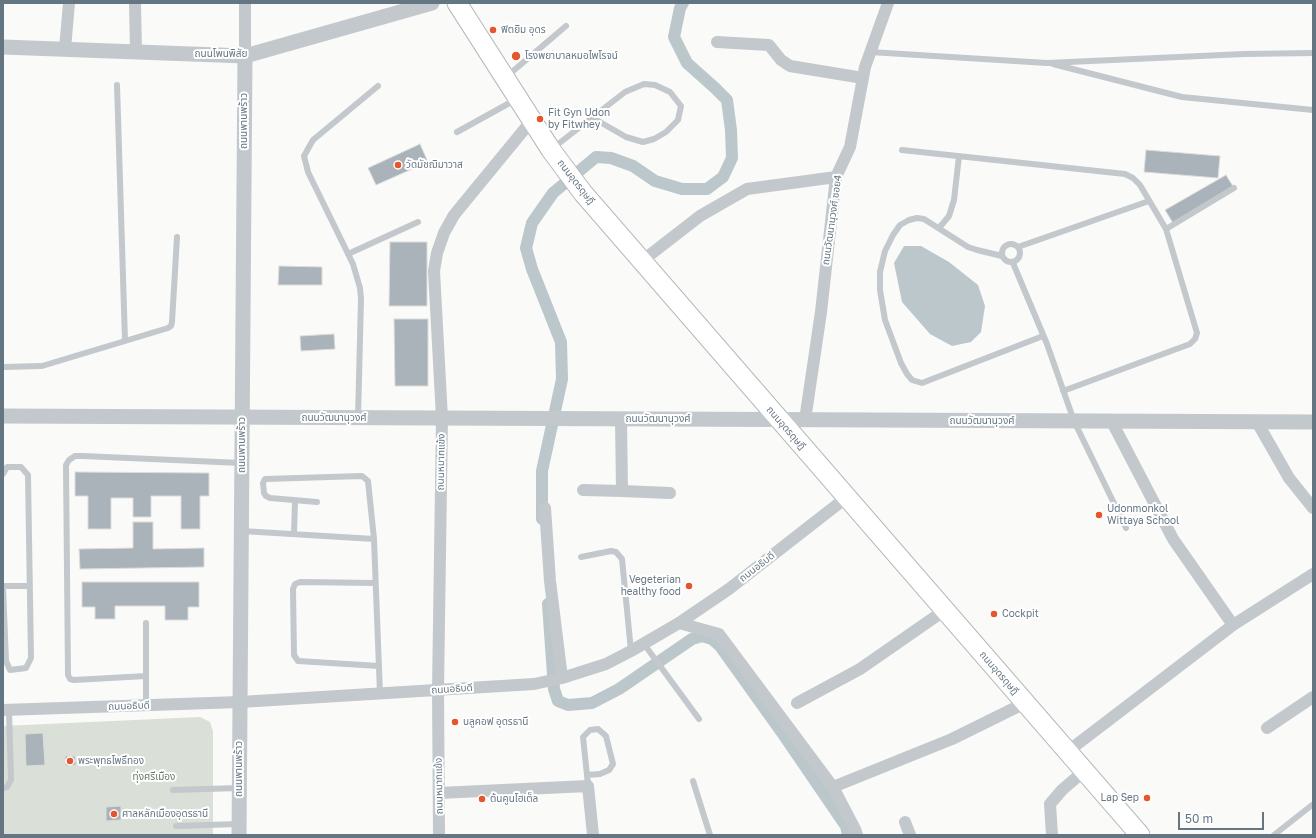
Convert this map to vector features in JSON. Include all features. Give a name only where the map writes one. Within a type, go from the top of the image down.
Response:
[{"type":"main road","name":"ถนนอุดรดุษฎี","points":[[456,3],[551,150],[582,193],[1140,835]]},
{"type":"street","points":[[65,49],[69,3]]},
{"type":"street","points":[[135,3],[136,52]]},
{"type":"street","points":[[245,3],[245,56]]},
{"type":"street","name":"ถนนโพนพิสัย","points":[[3,47],[245,56],[432,3]]},
{"type":"street","name":"ถนนวัฒนานุวงศ์ ซอย4","points":[[805,420],[821,312],[836,177],[850,147],[863,78],[870,52],[888,3]]},
{"type":"street","points":[[717,42],[769,45],[781,60],[790,66],[863,78]]},
{"type":"street","name":"ถนนพานพร้าว","points":[[239,830],[245,56]]},
{"type":"street","name":"ถนนหมากแข้ง","points":[[439,835],[438,690],[442,418],[434,271],[444,233],[454,215],[532,120]]},
{"type":"street","points":[[642,261],[700,216],[747,189],[836,177]]},
{"type":"street","name":"ถนนวัฒนานุวงศ์","points":[[3,416],[1313,422]]},
{"type":"street","points":[[621,419],[622,491]]},
{"type":"street","points":[[1112,422],[1173,539],[1233,625]]},
{"type":"street","points":[[1256,422],[1289,478],[1313,508]]},
{"type":"street","points":[[583,490],[670,493]]},
{"type":"street","name":"ถนนอธิบดี","points":[[6,710],[240,702],[380,694],[534,684],[562,678],[606,664],[630,652],[679,623],[729,589],[847,497]]},
{"type":"street","points":[[545,508],[550,581],[562,678]]},
{"type":"street","points":[[1067,752],[1233,625],[1313,574]]},
{"type":"street","points":[[797,703],[860,669],[945,610]]},
{"type":"street","points":[[679,623],[719,634],[833,787],[857,835]]},
{"type":"street","points":[[1266,728],[1313,697]]},
{"type":"street","points":[[833,787],[952,739],[1025,703]]},
{"type":"street","points":[[1052,835],[1050,804],[1062,790],[1084,771]]},
{"type":"street","points":[[439,793],[587,781],[593,835]]},
{"type":"street","points":[[905,822],[910,835]]},
{"type":"lane","points":[[505,78],[566,26]]},
{"type":"lane","points":[[870,52],[1047,63],[1244,54],[1313,53]]},
{"type":"lane","points":[[1047,63],[1182,97],[1313,110]]},
{"type":"lane","points":[[117,84],[125,341]]},
{"type":"lane","points":[[551,150],[625,92],[644,84],[655,85],[670,92],[681,106],[678,120],[666,132],[654,139],[643,142],[626,137],[593,118]]},
{"type":"lane","points":[[358,418],[361,299],[358,278],[308,172],[304,156],[313,140],[378,86]]},
{"type":"lane","points":[[457,132],[518,98]]},
{"type":"lane","points":[[902,150],[1124,174],[1133,178],[1140,185],[1166,229],[1196,333],[1195,339],[1190,344],[1064,391]]},
{"type":"lane","points":[[940,228],[949,216],[954,200],[959,156]]},
{"type":"lane","points":[[1166,229],[1234,188]]},
{"type":"lane","points":[[1018,247],[1149,200]]},
{"type":"lane","points":[[1002,256],[1002,252],[1006,245],[1014,244],[1020,250],[1020,256],[1016,261],[1013,263],[1006,262],[1002,256],[968,247],[924,219],[917,218],[900,225],[893,235],[885,252],[880,272],[880,290],[885,320],[900,363],[912,380],[922,383],[1043,336]]},
{"type":"lane","points":[[348,254],[418,222]]},
{"type":"lane","points":[[3,367],[42,366],[171,326],[177,237]]},
{"type":"lane","points":[[1013,263],[1043,336],[1074,421],[1126,528]]},
{"type":"lane","points":[[146,676],[74,680],[70,679],[68,675],[66,465],[75,456],[242,463]]},
{"type":"lane","points":[[3,474],[7,467],[21,467],[28,476],[30,586],[31,658],[26,668],[10,670],[6,661],[3,587],[30,586]]},
{"type":"lane","points":[[317,502],[270,498],[264,493],[263,483],[265,479],[362,476],[368,481],[374,539],[380,694]]},
{"type":"lane","points":[[294,534],[295,501]]},
{"type":"lane","points":[[241,531],[374,539]]},
{"type":"lane","points":[[581,557],[611,551],[616,552],[622,559],[630,652]]},
{"type":"lane","points":[[375,583],[300,582],[295,584],[293,589],[294,656],[298,661],[379,666]]},
{"type":"lane","points":[[146,623],[146,705]]},
{"type":"lane","points":[[644,644],[699,719]]},
{"type":"lane","points":[[3,788],[7,787],[11,780],[6,710]]},
{"type":"lane","points":[[598,729],[606,736],[613,764],[609,770],[587,781],[583,737],[590,730],[598,729]]},
{"type":"lane","points":[[693,781],[710,835]]},
{"type":"lane","points":[[173,790],[239,788]]},
{"type":"lane","points":[[1274,835],[1312,806]]},
{"type":"lane","points":[[176,826],[239,830]]},
{"type":"green space","name":"ทุ่งศรีเมือง","points":[[200,717],[210,722],[213,731],[213,835],[3,835],[3,726]]},
{"type":"shaded area","points":[[904,246],[921,246],[949,262],[978,285],[985,306],[981,332],[971,342],[952,346],[930,334],[902,302],[894,263]]},
{"type":"building","name":"วัดมัชฌิมาวาส","points":[[420,144],[428,162],[376,185],[368,168]]},
{"type":"building","points":[[1146,150],[1220,156],[1218,178],[1144,172]]},
{"type":"building","points":[[1226,175],[1234,188],[1173,223],[1165,210]]},
{"type":"building","points":[[390,242],[427,242],[427,306],[389,306]]},
{"type":"building","points":[[279,266],[322,267],[322,285],[278,285]]},
{"type":"building","points":[[394,319],[428,319],[428,386],[395,386]]},
{"type":"building","points":[[334,334],[335,349],[301,351],[300,336]]},
{"type":"building","points":[[75,472],[209,473],[209,496],[200,496],[200,529],[181,529],[181,496],[151,496],[151,517],[133,517],[133,498],[111,498],[111,529],[88,529],[88,496],[75,496]]},
{"type":"building","points":[[133,522],[153,522],[153,549],[204,548],[204,567],[80,569],[79,549],[133,548]]},
{"type":"building","points":[[82,582],[199,582],[199,607],[188,607],[188,620],[165,620],[165,606],[115,606],[115,619],[95,619],[95,607],[82,607]]},
{"type":"building","points":[[43,733],[45,765],[26,766],[25,734]]},
{"type":"building","name":"พระพุทธโพธิ์ทอง","points":[[65,756],[75,756],[76,765],[66,766]]},
{"type":"building","name":"ศาลหลักเมืองอุดรธานี","points":[[121,806],[121,820],[106,821],[106,807]]},
{"type":"waterway","points":[[542,519],[542,471],[562,379],[561,342],[532,269],[526,248],[532,223],[553,193],[596,157],[611,158],[633,166],[655,181],[682,189],[707,189],[723,177],[732,158],[731,130],[727,100],[687,63],[674,37],[680,8],[683,3]]},
{"type":"waterway","points":[[548,604],[554,689],[558,701],[568,705],[592,703],[619,689],[692,639],[702,636],[712,639],[720,646],[783,734],[846,826],[848,835]]},
{"type":"place","name":"ฟิตยิม อุดร","points":[[493,30]]},
{"type":"place","name":"โรงพยาบาลหมอไพโรจน์","points":[[516,56]]},
{"type":"place","name":"Fit Gyn Udon by Fitwhey","points":[[540,119]]},
{"type":"place","name":"วัดมัชฌิมาวาส","points":[[398,165]]},
{"type":"place","name":"Udonmonkol Wittaya School","points":[[1099,515]]},
{"type":"place","name":"Vegeterian healthy food","points":[[689,586]]},
{"type":"place","name":"Cockpit","points":[[994,614]]},
{"type":"place","name":"บลูคอฟ อุดรธานี","points":[[455,722]]},
{"type":"place","name":"พระพุทธโพธิ์ทอง","points":[[70,761]]},
{"type":"place","name":"Lap Sep","points":[[1147,798]]},
{"type":"place","name":"ต้นคูนโฮเต็ล","points":[[482,799]]},
{"type":"place","name":"ศาลหลักเมืองอุดรธานี","points":[[114,814]]}]
